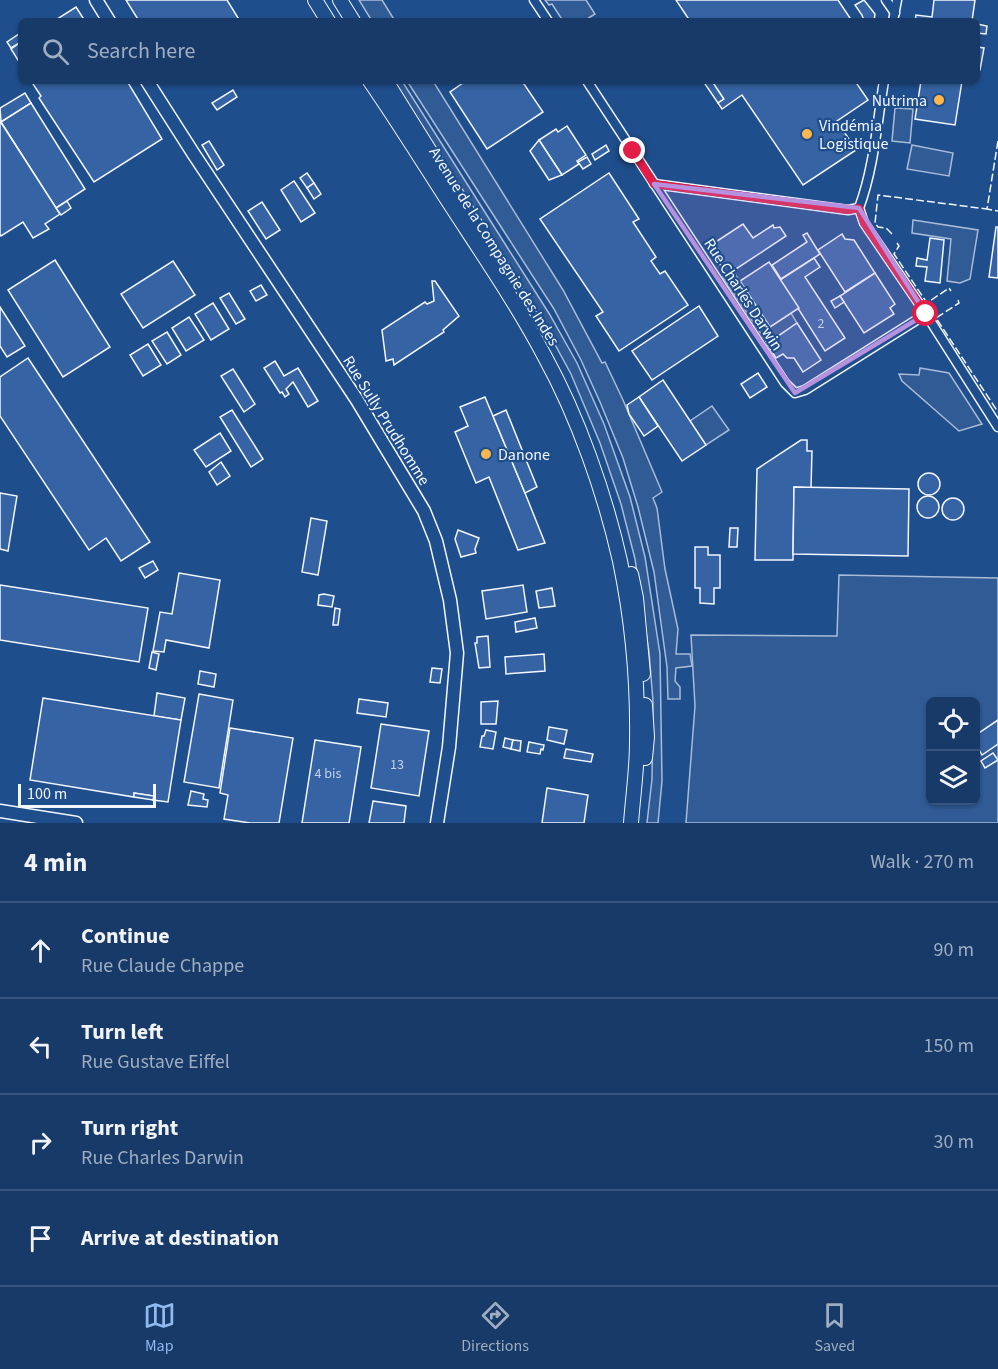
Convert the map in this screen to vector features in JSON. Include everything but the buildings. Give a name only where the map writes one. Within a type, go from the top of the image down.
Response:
[{"type":"main road","points":[[315,0],[326,18]]},
{"type":"main road","points":[[340,0],[351,18]]},
{"type":"main road","name":"Avenue de la Compagnie des Indes","points":[[372,84],[519,310],[568,403],[584,444],[617,551],[629,618],[636,693],[637,743],[632,823]]},
{"type":"main road","name":"Avenue de la Compagnie des Indes","points":[[388,84],[540,330],[564,374],[598,459],[627,559],[636,598],[642,646],[647,737],[640,823]]},
{"type":"street","points":[[96,0],[108,18]]},
{"type":"street","points":[[534,0],[546,18]]},
{"type":"street","points":[[886,0],[894,17]]},
{"type":"street","points":[[894,17],[897,0]]},
{"type":"street","name":"Rue Sully Prudhomme","points":[[149,84],[357,400],[424,512],[436,541],[450,600],[457,653],[448,747],[436,823]]},
{"type":"street","name":"Rue Charles Darwin","points":[[589,84],[785,383],[795,393],[805,390],[926,314]]},
{"type":"street","points":[[884,84],[873,151],[859,208],[864,223],[926,314],[998,427]]},
{"type":"street","points":[[654,184],[848,210],[859,208]]},
{"type":"street","points":[[0,811],[76,823]]},
{"type":"highlighted area","points":[[654,184],[859,208],[926,314],[795,393]]},
{"type":"shaded area","points":[[359,0],[382,0],[393,18],[370,18]]},
{"type":"shaded area","points":[[545,0],[586,0],[595,14],[589,18],[561,18],[552,4],[549,5]]},
{"type":"shaded area","points":[[393,84],[404,84],[550,315],[577,363],[604,424],[630,497],[645,557],[660,654],[662,781],[658,823],[647,823],[652,779],[653,701],[649,652],[635,559],[621,504],[600,443],[571,374],[541,319]]},
{"type":"shaded area","points":[[409,84],[435,84],[563,290],[602,363],[605,362],[623,400],[662,492],[653,498],[657,508],[665,569],[678,629],[676,654],[690,654],[692,666],[676,668],[675,681],[680,687],[680,699],[668,699],[667,667],[654,572],[623,458],[581,360],[554,309]]},
{"type":"shaded area","points":[[895,108],[913,109],[910,143],[892,141]]},
{"type":"shaded area","points":[[912,145],[953,153],[949,176],[907,169]]},
{"type":"shaded area","points":[[913,220],[978,230],[970,279],[960,283],[947,281],[951,239],[912,233]]},
{"type":"shaded area","points":[[733,271],[770,327],[791,313],[797,323],[767,343],[723,277]]},
{"type":"shaded area","points":[[920,368],[949,373],[982,424],[959,431],[902,381],[899,374],[919,375]]},
{"type":"shaded area","points":[[712,406],[729,430],[706,445],[690,421]]},
{"type":"shaded area","points":[[839,575],[998,578],[998,823],[686,823],[695,706],[691,635],[837,636]]},
{"type":"fence","points":[[998,141],[987,209],[998,211]]},
{"type":"fence","points":[[892,234],[875,223],[878,195],[987,209]]},
{"type":"fence","points":[[897,243],[899,246],[894,254],[927,303],[949,288],[951,291]]},
{"type":"fence","points":[[958,300],[959,303],[936,318],[998,412]]},
{"type":"place","name":"Nutrima","points":[[939,100]]},
{"type":"place","name":"Vindémia Logistique","points":[[807,134]]},
{"type":"place","name":"Danone","points":[[486,454]]},
{"type":"route","points":[[633,151],[654,184],[848,210],[859,208],[864,223],[926,314]]}]
